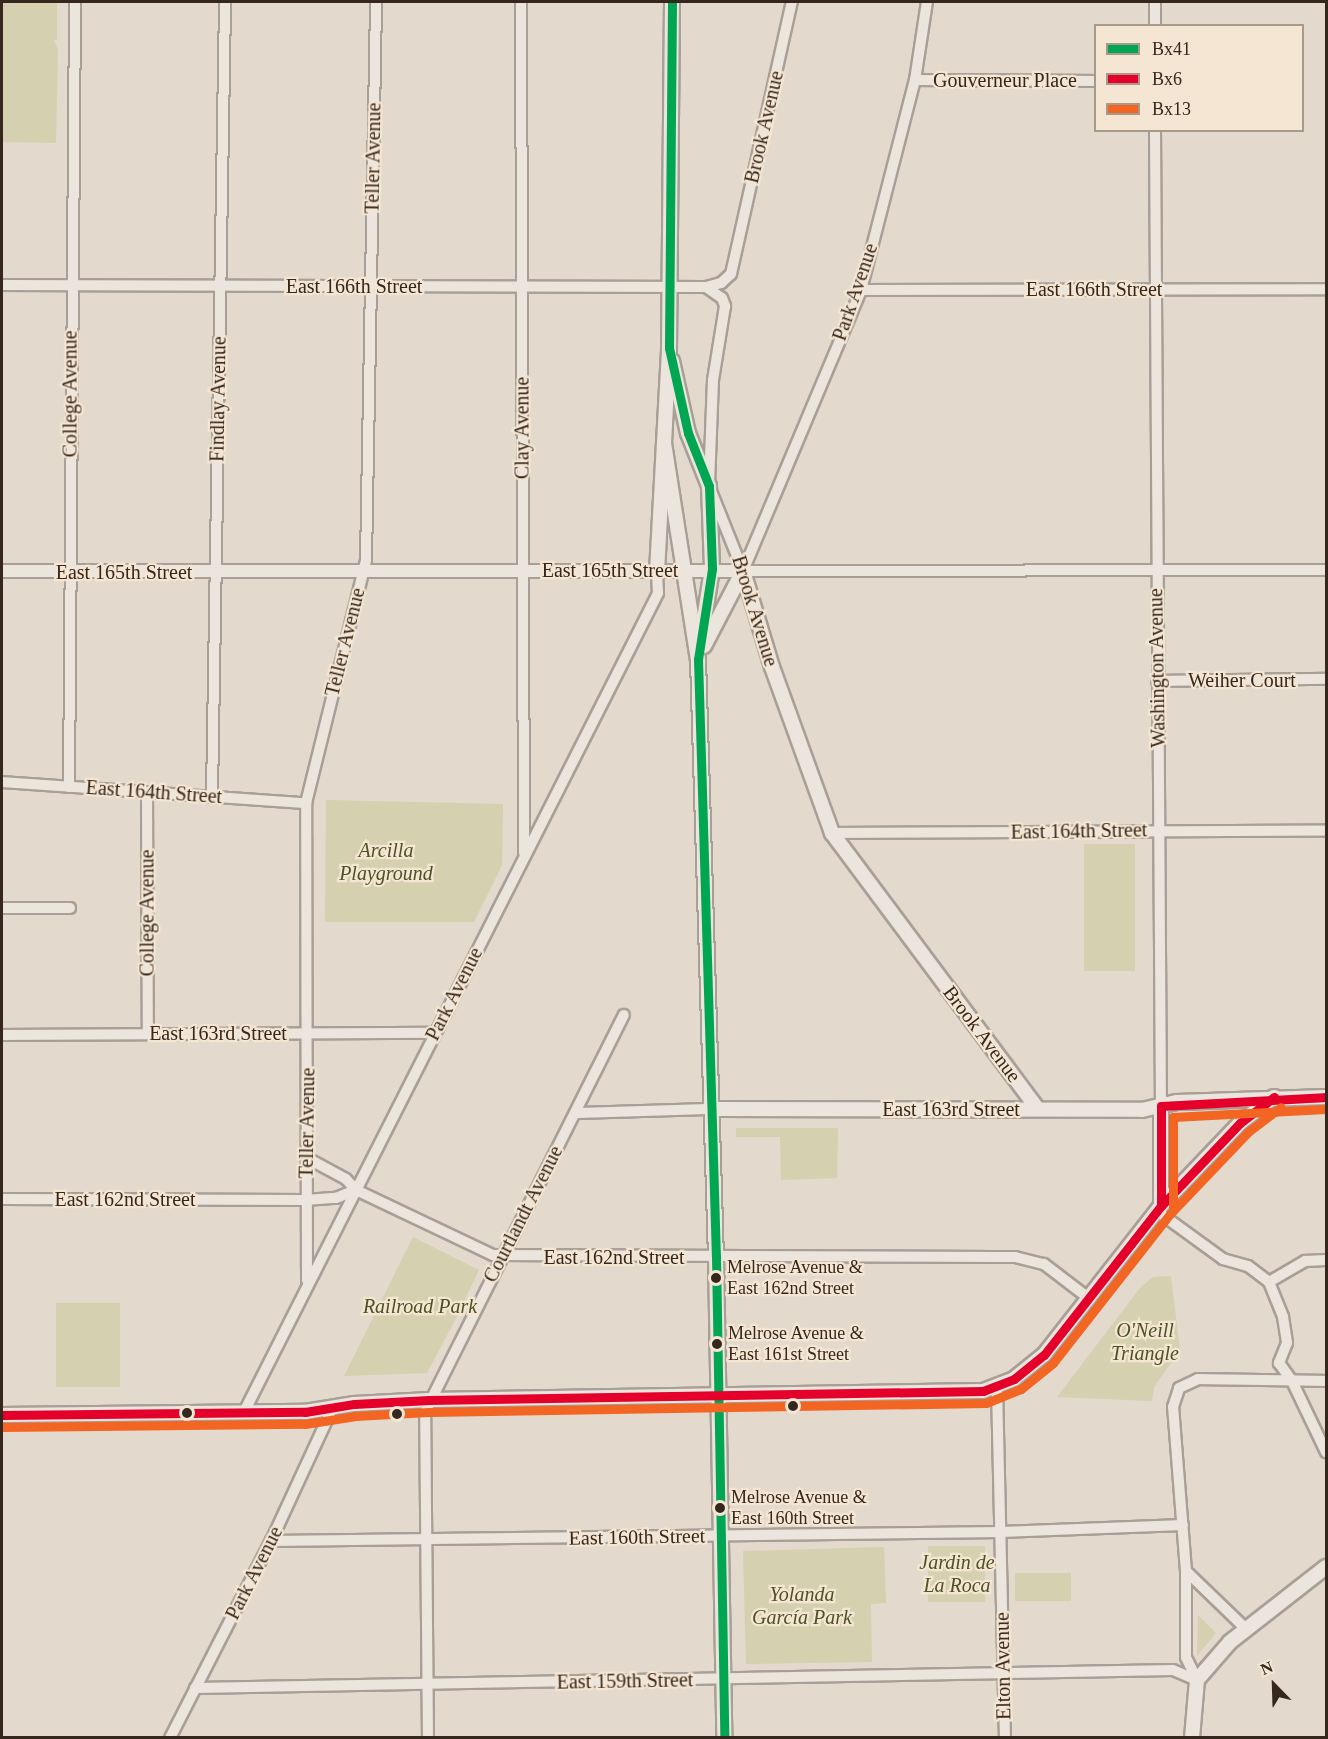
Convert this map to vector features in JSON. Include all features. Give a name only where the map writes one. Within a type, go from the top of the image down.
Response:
[{"type":"main road","points":[[657,572],[669,348],[672,2]]},
{"type":"main road","points":[[669,348],[688,433],[709,486],[712,570],[698,658]]},
{"type":"main road","points":[[664,443],[684,555],[683,570],[698,658],[716,1257],[724,1737]]},
{"type":"main road","points":[[698,658],[743,571]]},
{"type":"main road","name":"Brook Avenue","points":[[743,571],[772,667],[832,833],[1038,1109]]},
{"type":"main road","points":[[2,1415],[243,1414],[429,1400],[974,1392],[997,1387],[1037,1362],[1090,1299],[1159,1208],[1246,1118],[1274,1097]]},
{"type":"main road","name":"East 163rd Street","points":[[711,1109],[1142,1110],[1161,1106],[1274,1097],[1326,1097]]},
{"type":"main road","name":"Washington Avenue","points":[[1159,1208],[1161,1106]]},
{"type":"main road","points":[[1192,1737],[1197,1680],[1246,1629],[1326,1567]]},
{"type":"street","name":"College Avenue","points":[[69,787],[71,285],[75,2]]},
{"type":"street","name":"Findlay Avenue","points":[[212,796],[225,2]]},
{"type":"street","name":"Teller Avenue","points":[[308,1280],[305,1200],[308,1033],[306,803],[366,560],[376,2]]},
{"type":"street","name":"Clay Avenue","points":[[521,2],[524,855]]},
{"type":"street","name":"Brook Avenue","points":[[706,286],[721,283],[731,274],[792,2]]},
{"type":"street","name":"Park Avenue","points":[[743,571],[861,290],[915,80],[927,2]]},
{"type":"street","points":[[1155,2],[1155,24]]},
{"type":"street","name":"Gouverneur Place","points":[[915,80],[1094,81]]},
{"type":"street","name":"Washington Avenue","points":[[1155,132],[1161,1106]]},
{"type":"street","name":"East 166th Street","points":[[2,285],[706,286]]},
{"type":"street","name":"Brook Avenue","points":[[706,286],[722,298],[725,306],[713,380],[709,486],[743,571]]},
{"type":"street","name":"East 166th Street","points":[[861,290],[1326,289]]},
{"type":"street","name":"East 165th Street","points":[[2,571],[1326,570]]},
{"type":"street","name":"Park Avenue","points":[[243,1414],[308,1280],[356,1190],[658,593],[657,572]]},
{"type":"street","name":"Weiher Court","points":[[1157,681],[1326,680]]},
{"type":"street","name":"East 164th Street","points":[[2,782],[306,803]]},
{"type":"street","name":"College Avenue","points":[[147,793],[148,1033]]},
{"type":"street","name":"East 164th Street","points":[[832,833],[1326,830]]},
{"type":"street","points":[[2,908],[70,908]]},
{"type":"street","name":"Courtlandt Avenue","points":[[428,1737],[422,1422],[429,1400],[624,1015]]},
{"type":"street","name":"East 163rd Street","points":[[2,1035],[434,1033]]},
{"type":"street","name":"East 163rd Street","points":[[575,1113],[711,1109]]},
{"type":"street","name":"East 162nd Street","points":[[307,1158],[346,1179],[356,1190],[478,1251],[501,1256],[1015,1257],[1044,1264],[1090,1299]]},
{"type":"street","name":"East 162nd Street","points":[[2,1199],[305,1200],[336,1198],[356,1190]]},
{"type":"street","points":[[1159,1208],[1223,1259],[1248,1266],[1269,1282],[1282,1317],[1287,1343],[1279,1363],[1292,1381],[1326,1452]]},
{"type":"street","points":[[1269,1282],[1305,1261],[1326,1260]]},
{"type":"street","points":[[1197,1680],[1186,1657],[1186,1571],[1173,1407],[1179,1388],[1198,1379],[1326,1381]]},
{"type":"street","name":"Elton Avenue","points":[[997,1387],[1005,1737]]},
{"type":"street","name":"Park Avenue","points":[[170,1737],[271,1541],[333,1407]]},
{"type":"street","name":"East 160th Street","points":[[271,1541],[424,1541],[1001,1532],[1183,1525]]},
{"type":"street","points":[[1186,1571],[1246,1629]]},
{"type":"street","name":"East 159th Street","points":[[195,1688],[1004,1675],[1173,1670],[1197,1680]]},
{"type":"green space","points":[[2,2],[57,2],[57,40],[54,40],[58,50],[56,143],[2,142]]},
{"type":"green space","name":"Arcilla Playground","points":[[326,800],[503,804],[502,865],[474,922],[325,922]]},
{"type":"green space","points":[[1084,844],[1135,844],[1135,971],[1084,971]]},
{"type":"green space","points":[[736,1128],[838,1128],[837,1178],[781,1180],[780,1137],[736,1137]]},
{"type":"green space","name":"Railroad Park","points":[[413,1237],[479,1270],[454,1322],[427,1373],[344,1376]]},
{"type":"green space","name":"O'Neill Triangle","points":[[1171,1276],[1180,1350],[1154,1387],[1152,1401],[1057,1397],[1140,1288],[1153,1277]]},
{"type":"green space","points":[[56,1303],[120,1303],[120,1387],[56,1387]]},
{"type":"green space","name":"Jardin de La Roca","points":[[928,1546],[985,1546],[985,1602],[928,1602]]},
{"type":"green space","name":"Yolanda García Park","points":[[884,1547],[886,1603],[871,1604],[872,1662],[746,1664],[743,1551]]},
{"type":"green space","points":[[1015,1573],[1071,1573],[1071,1601],[1015,1601]]},
{"type":"green space","points":[[1198,1615],[1216,1633],[1197,1656]]},
{"type":"transit line","name":"Bx41","points":[[672,2],[669,348],[688,433],[709,486],[712,569],[698,659],[716,1257],[724,1738]]},
{"type":"transit line","name":"Bx6","points":[[2,1415],[305,1412],[354,1404],[429,1400],[983,1391],[1014,1379],[1044,1355],[1161,1206],[1240,1123],[1274,1097]]},
{"type":"transit line","name":"Bx6","points":[[1161,1206],[1161,1106],[1326,1097]]},
{"type":"transit line","name":"Bx13","points":[[2,1427],[305,1424],[355,1416],[429,1412],[986,1403],[1021,1389],[1053,1363],[1170,1214],[1248,1132],[1281,1107]]},
{"type":"transit line","name":"Bx13","points":[[1173,1206],[1173,1117],[1326,1109]]},
{"type":"place","name":"Melrose Avenue & East 162nd Street","points":[[716,1278]]},
{"type":"place","name":"Melrose Avenue & East 161st Street","points":[[717,1344]]},
{"type":"place","name":"Melrose Avenue & East 160th Street","points":[[720,1508]]}]
